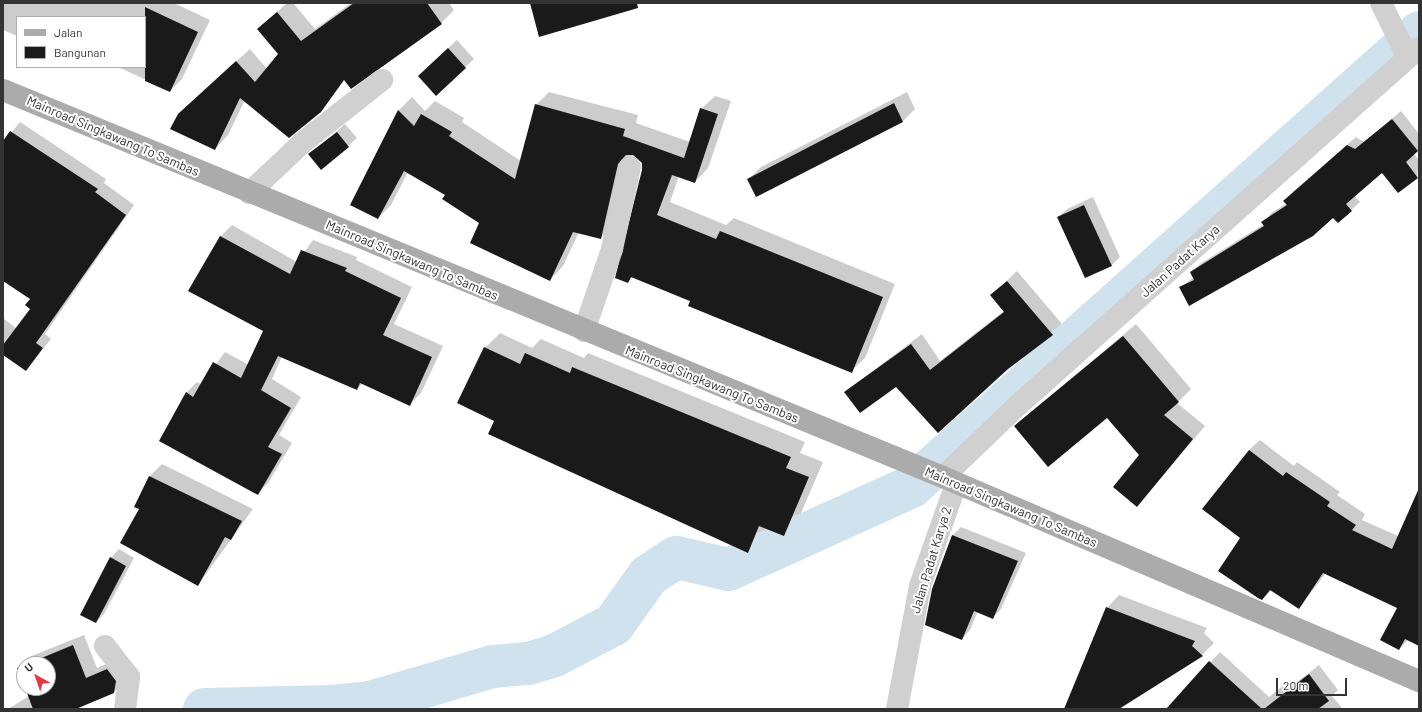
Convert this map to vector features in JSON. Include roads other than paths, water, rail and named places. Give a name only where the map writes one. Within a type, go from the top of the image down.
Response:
[{"type":"main road","name":"Mainroad Singkawang To Sambas","points":[[3,90],[249,193],[949,480],[1419,681]]},
{"type":"street","points":[[1381,3],[1413,53]]},
{"type":"street","name":"Jalan Padat Karya","points":[[949,480],[1030,394],[1413,53]]},
{"type":"street","points":[[249,193],[302,143],[382,80]]},
{"type":"street","points":[[584,331],[612,249],[630,167]]},
{"type":"street","name":"Jalan Padat Karya 2","points":[[896,709],[920,586],[949,480]]},
{"type":"street","points":[[105,646],[129,677],[125,709]]},
{"type":"waterway","points":[[204,709],[332,706],[370,702],[492,666],[528,663],[554,655],[613,624],[648,575],[676,557],[728,569],[911,486],[1419,32]]}]
